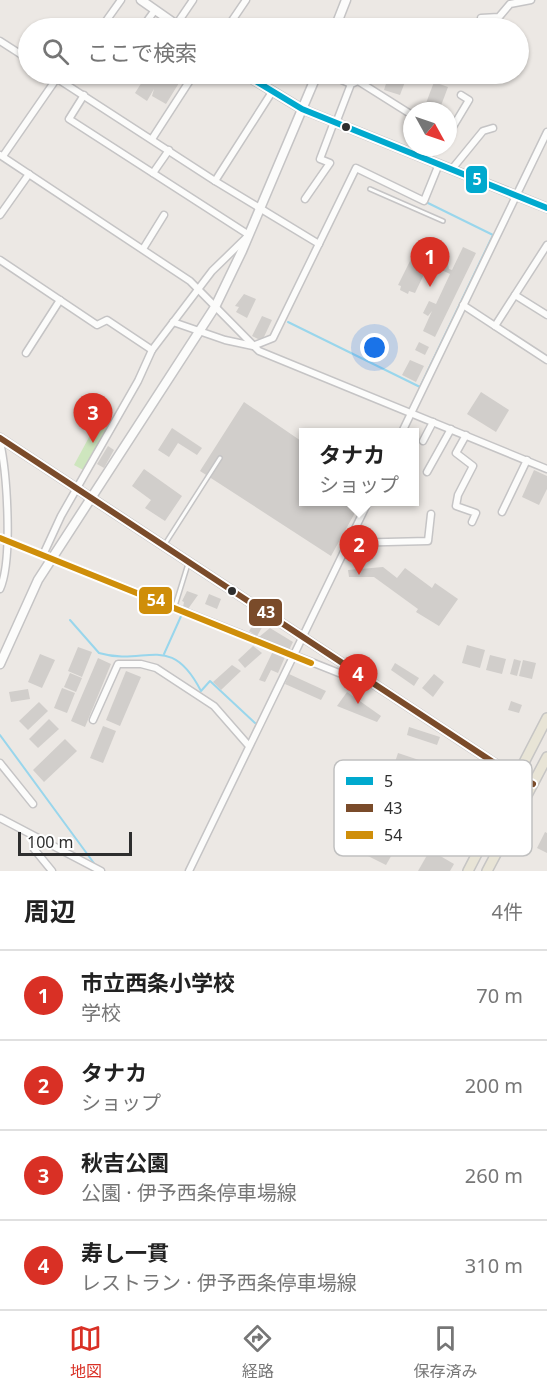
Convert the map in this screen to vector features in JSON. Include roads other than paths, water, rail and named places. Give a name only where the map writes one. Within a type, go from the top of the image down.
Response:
[{"type":"main road","points":[[525,760],[547,718]]},
{"type":"main road","points":[[533,784],[547,757]]},
{"type":"main road","points":[[468,871],[476,856]]},
{"type":"main road","points":[[487,871],[495,856]]},
{"type":"street","points":[[108,18],[121,0]]},
{"type":"street","points":[[141,0],[167,18]]},
{"type":"street","points":[[184,18],[193,0]]},
{"type":"street","points":[[234,18],[246,0]]},
{"type":"street","points":[[339,18],[346,0]]},
{"type":"street","points":[[481,18],[498,17],[510,4],[531,0]]},
{"type":"street","points":[[150,18],[156,10]]},
{"type":"street","points":[[0,41],[18,53]]},
{"type":"street","points":[[57,84],[1,155],[190,281],[253,346],[268,356],[547,469]]},
{"type":"street","points":[[66,84],[215,181],[319,244]]},
{"type":"street","points":[[152,139],[188,84]]},
{"type":"street","points":[[260,84],[302,109],[547,208]]},
{"type":"street","points":[[47,557],[92,498],[215,307],[249,235],[313,84]]},
{"type":"street","points":[[305,199],[330,163],[320,159],[351,84]]},
{"type":"street","points":[[363,84],[403,109]]},
{"type":"street","points":[[215,181],[272,92]]},
{"type":"street","points":[[84,95],[69,119],[249,235]]},
{"type":"street","points":[[457,121],[470,100],[461,96]]},
{"type":"street","points":[[452,169],[483,131],[493,128]]},
{"type":"street","points":[[404,428],[547,132]]},
{"type":"street","points":[[153,173],[169,150]]},
{"type":"street","points":[[173,322],[200,332],[253,346],[273,338],[356,168],[424,201],[439,164]]},
{"type":"street","points":[[0,215],[29,174]]},
{"type":"street","points":[[143,249],[164,215]]},
{"type":"street","points":[[0,664],[4,645],[38,580],[77,488],[138,381],[152,350],[197,290],[232,249],[249,235]]},
{"type":"street","points":[[495,326],[547,245]]},
{"type":"street","points":[[0,260],[97,325],[107,320],[152,350]]},
{"type":"street","points":[[515,295],[547,315]]},
{"type":"street","points":[[26,353],[60,300]]},
{"type":"street","points":[[463,305],[547,360]]},
{"type":"street","points":[[423,441],[433,422]]},
{"type":"street","points":[[427,472],[451,429]]},
{"type":"street","points":[[466,435],[456,453],[473,466],[458,495],[456,506],[476,513],[472,522]]},
{"type":"street","points":[[0,440],[77,488],[490,760]]},
{"type":"street","points":[[0,440],[3,539],[0,589]]},
{"type":"street","points":[[502,512],[527,460]]},
{"type":"street","points":[[189,871],[366,506]]},
{"type":"street","points":[[347,543],[428,541],[431,514]]},
{"type":"street","points":[[3,539],[292,656],[344,675],[352,669]]},
{"type":"street","points":[[93,720],[117,664],[141,664],[156,668],[214,706],[249,746]]},
{"type":"street","points":[[0,763],[33,804]]},
{"type":"street","points":[[0,818],[101,871]]},
{"type":"street","points":[[44,841],[34,849],[52,871]]},
{"type":"lane","points":[[370,189],[443,221]]},
{"type":"lane","points":[[420,211],[424,201]]},
{"type":"lane","points":[[163,545],[220,458]]},
{"type":"lane","points":[[174,608],[188,561]]},
{"type":"waterway","points":[[288,322],[420,387],[493,235],[428,203]]},
{"type":"waterway","points":[[164,654],[182,614]]},
{"type":"waterway","points":[[70,620],[99,653],[116,656],[167,656],[179,662],[190,673],[201,691],[210,681],[255,723]]},
{"type":"waterway","points":[[0,735],[96,866]]},
{"type":"place","name":"市立西条小学校","points":[[430,287]]},
{"type":"place","name":"秋吉公園","points":[[93,443]]},
{"type":"place","name":"タナカ","points":[[359,575]]},
{"type":"place","name":"寿し一貫","points":[[358,704]]}]
